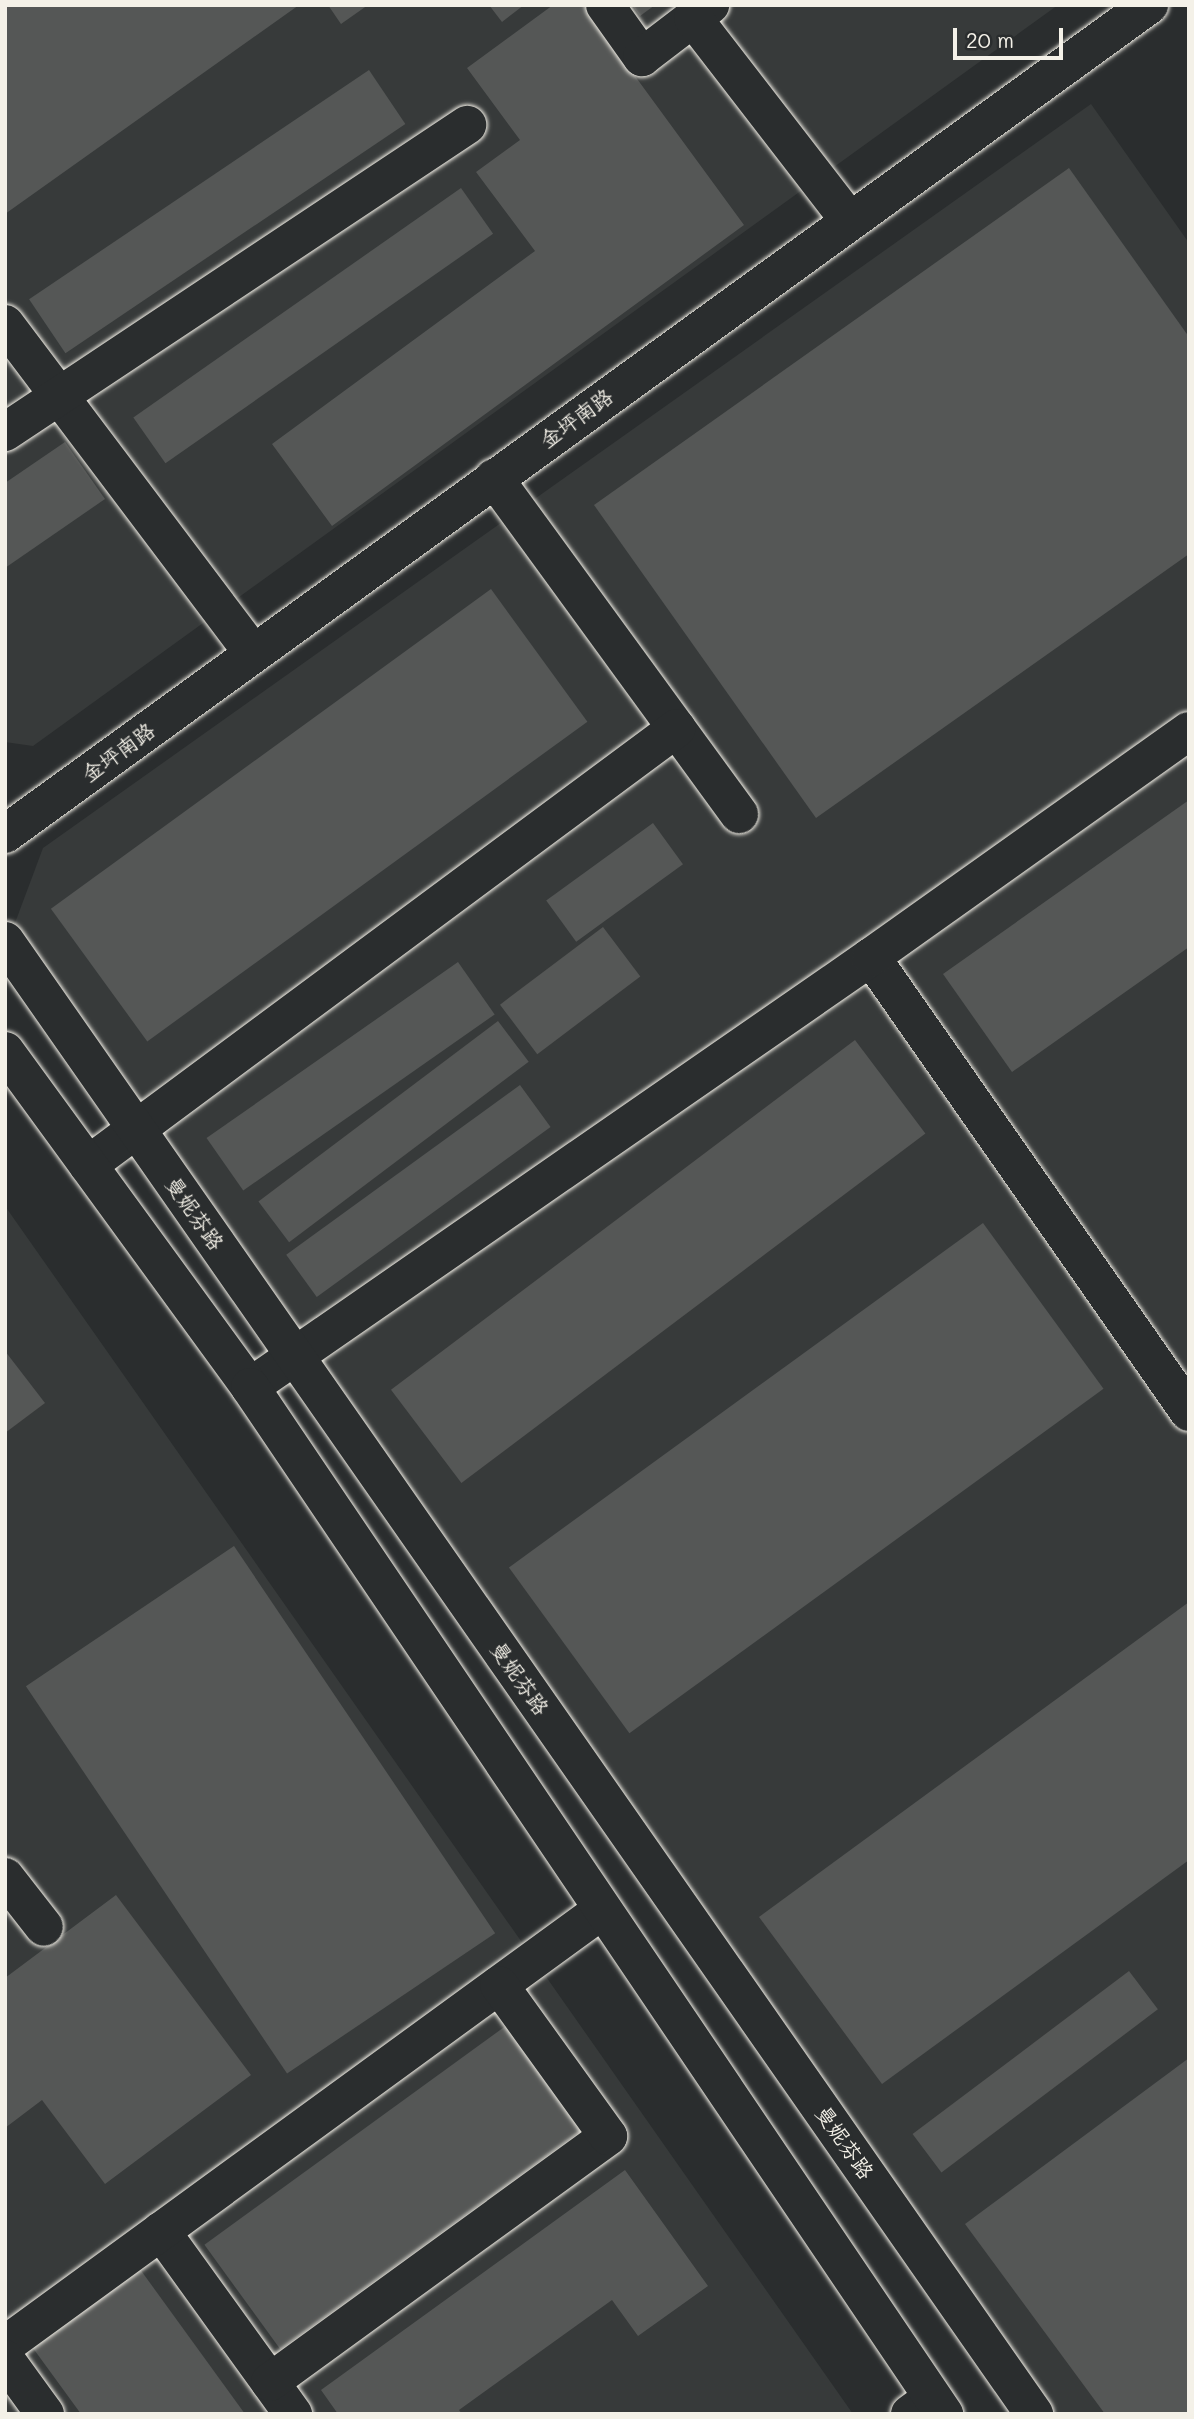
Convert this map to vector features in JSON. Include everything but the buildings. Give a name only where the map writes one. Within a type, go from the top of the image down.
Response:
[{"type":"street","points":[[605,5],[642,57],[702,12],[849,220]]},
{"type":"street","name":"金坪南路","points":[[5,834],[1149,5]]},
{"type":"street","points":[[5,432],[467,125]]},
{"type":"street","points":[[5,324],[253,653]]},
{"type":"street","points":[[495,478],[739,814]]},
{"type":"street","points":[[88,1165],[677,728]]},
{"type":"street","points":[[250,1387],[871,957],[1189,731]]},
{"type":"street","name":"曼妮芬路","points":[[5,941],[1034,2414]]},
{"type":"street","points":[[871,957],[1189,1412]]},
{"type":"street","points":[[5,1051],[250,1387],[602,1910],[929,2409]]},
{"type":"street","points":[[5,1877],[44,1927]]},
{"type":"street","points":[[5,2344],[602,1910]]},
{"type":"street","points":[[270,2382],[608,2136],[499,1985]]},
{"type":"street","points":[[160,2231],[293,2414]]},
{"type":"street","points":[[5,2359],[45,2414]]},
{"type":"shaded area","points":[[5,5],[1058,5],[33,746],[5,742]]},
{"type":"shaded area","points":[[1091,104],[1189,243],[1189,2414],[1050,2414],[12,931],[43,848]]},
{"type":"shaded area","points":[[5,1206],[853,2414],[5,2414]]}]
